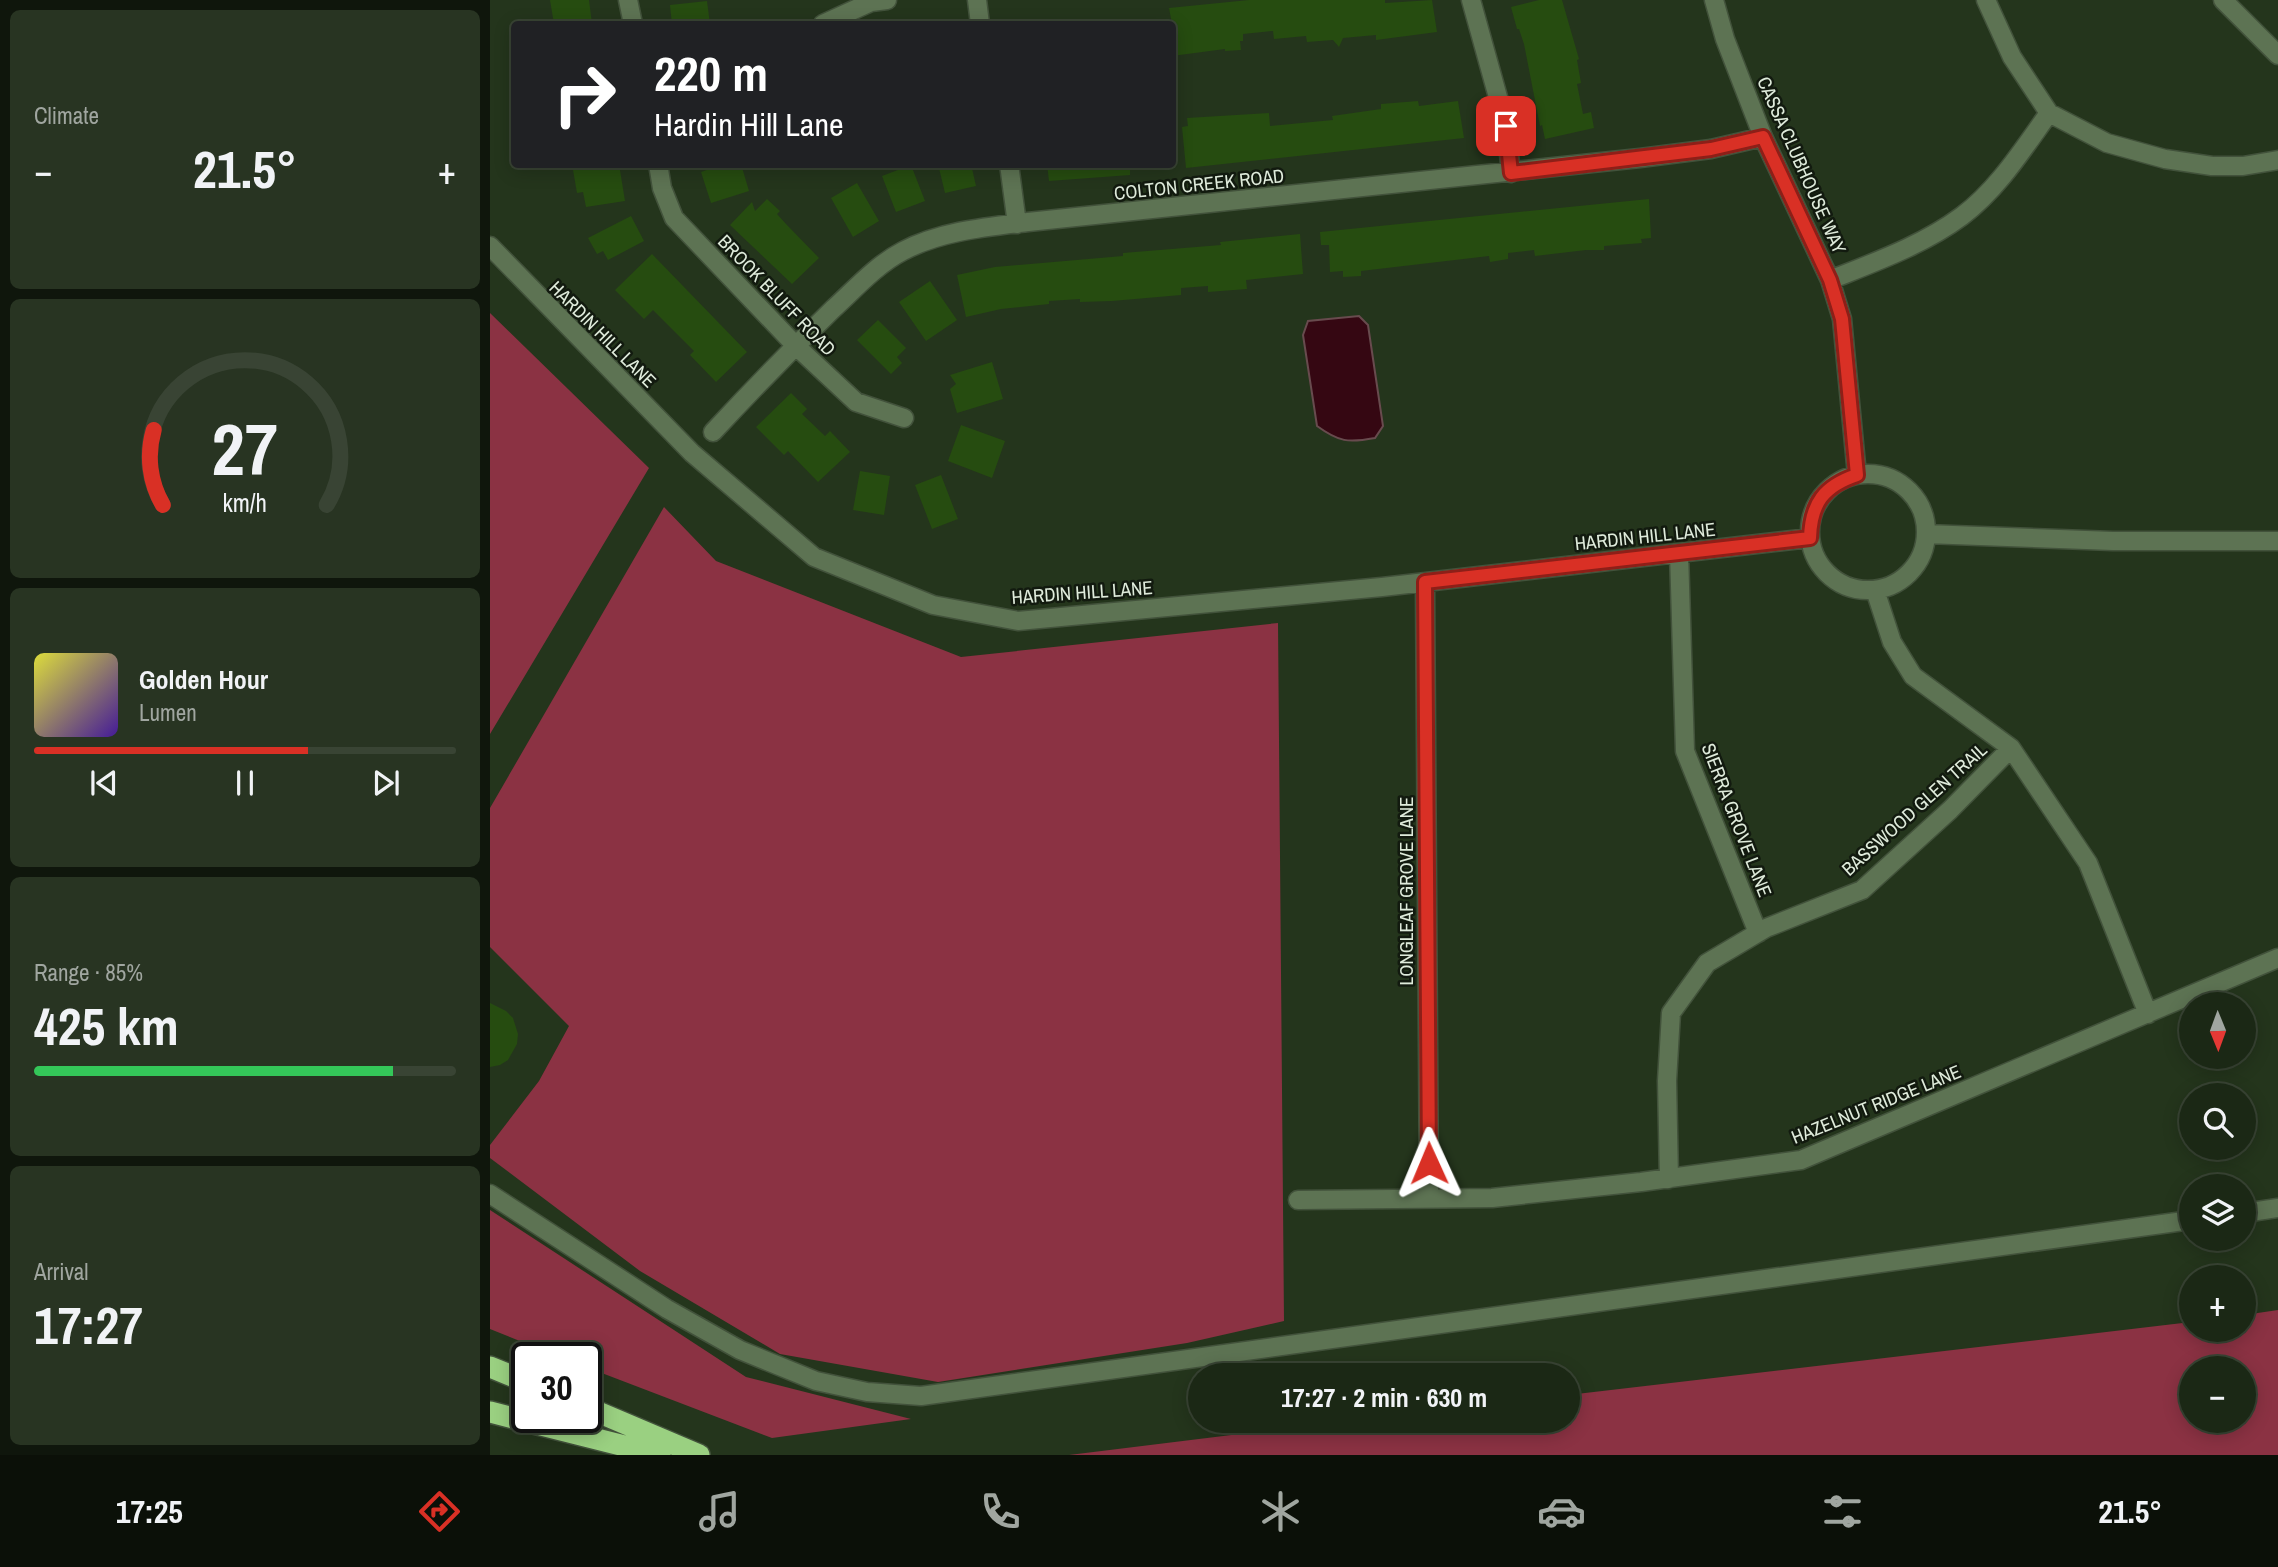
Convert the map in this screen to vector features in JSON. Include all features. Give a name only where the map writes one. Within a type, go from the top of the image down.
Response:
[{"type":"highway","points":[[490,1367],[511,1376]]},
{"type":"highway","points":[[490,1412],[660,1455]]},
{"type":"highway","points":[[602,1414],[699,1455]]},
{"type":"street","points":[[628,0],[632,21]]},
{"type":"street","points":[[830,21],[871,2],[887,0]]},
{"type":"street","points":[[977,0],[980,21]]},
{"type":"street","points":[[1471,0],[1506,126],[1511,173]]},
{"type":"street","name":"CASSA CLUBHOUSE WAY","points":[[1714,0],[1725,39],[1763,137],[1830,280],[1842,319],[1857,475]]},
{"type":"street","points":[[1986,0],[2012,57],[2049,113],[2107,143],[2165,159],[2223,166],[2243,166],[2278,160]]},
{"type":"street","points":[[2223,0],[2278,55]]},
{"type":"street","points":[[1830,280],[1911,246],[1962,216],[2004,176],[2049,113]]},
{"type":"street","name":"COLTON CREEK ROAD","points":[[713,432],[864,278],[902,251],[940,236],[1017,223],[1511,173],[1711,149],[1763,137]]},
{"type":"street","name":"BROOK BLUFF ROAD","points":[[659,168],[662,188],[674,218],[796,346],[856,402],[904,418]]},
{"type":"street","points":[[1010,168],[1017,223]]},
{"type":"street","name":"HARDIN HILL LANE","points":[[490,246],[692,453],[814,557],[933,605],[1018,621],[1425,582],[1810,538]]},
{"type":"street","points":[[1857,475],[1875,475],[1891,479],[1906,488],[1917,501],[1924,517],[1926,534],[1916,565],[1905,577],[1891,586],[1875,590],[1856,590],[1839,583],[1824,572],[1814,556],[1810,521],[1816,505],[1834,486],[1857,475]]},
{"type":"street","points":[[1926,534],[2113,541],[2278,541]]},
{"type":"street","name":"SIERRA GROVE LANE","points":[[1679,553],[1685,751],[1758,933]]},
{"type":"street","name":"LONGLEAF GROVE LANE","points":[[1425,582],[1429,1199]]},
{"type":"street","points":[[1875,590],[1892,642],[1913,677],[2011,748],[2088,863],[2148,1013]]},
{"type":"street","name":"BASSWOOD GLEN TRAIL","points":[[1669,1179],[1667,1081],[1671,1013],[1707,963],[1758,933],[1863,890],[1950,810],[2011,748]]},
{"type":"street","name":"HAZELNUT RIDGE LANE","points":[[1298,1200],[1492,1198],[1669,1179],[1801,1160],[2278,958]]},
{"type":"street","points":[[490,1194],[667,1309],[740,1350],[816,1381],[867,1392],[921,1396],[2179,1222]]},
{"type":"street","points":[[2256,1211],[2278,1208]]},
{"type":"shaded area","points":[[490,313],[649,468],[490,734]]},
{"type":"shaded area","points":[[1359,316],[1368,325],[1383,426],[1375,438],[1351,441],[1338,438],[1317,426],[1303,335],[1308,321]]},
{"type":"shaded area","points":[[664,507],[716,561],[961,657],[1278,623],[1284,1321],[1187,1343],[938,1382],[780,1354],[640,1271],[490,1158],[490,1145],[539,1081],[569,1026],[490,947],[490,808]]},
{"type":"shaded area","points":[[490,1210],[746,1377],[911,1419],[772,1438],[602,1373],[602,1342],[522,1342],[490,1329]]},
{"type":"shaded area","points":[[2278,1310],[2278,1455],[1069,1455],[1248,1433],[1580,1433],[1580,1394],[2179,1323],[2179,1342],[2256,1342],[2256,1313]]},
{"type":"building","points":[[550,0],[589,0],[592,21],[554,21]]},
{"type":"building","points":[[1249,0],[1385,0],[1385,3],[1432,0],[1437,32],[1376,40],[1376,35],[1343,38],[1339,47],[1333,40],[1307,42],[1306,36],[1274,39],[1273,31],[1243,34],[1243,41],[1240,41],[1241,50],[1225,49],[1176,55],[1176,21],[1171,21],[1169,8]]},
{"type":"building","points":[[1539,0],[1562,0],[1579,59],[1581,83],[1577,84],[1583,114],[1591,112],[1594,128],[1545,139],[1524,44],[1511,7]]},
{"type":"building","points":[[707,1],[710,21],[672,21],[670,5]]},
{"type":"building","points":[[1418,101],[1419,106],[1458,101],[1464,138],[1186,168],[1182,127],[1188,126],[1187,118],[1269,113],[1270,126],[1333,120],[1332,116],[1381,109],[1381,104]]},
{"type":"building","points":[[620,168],[625,201],[586,207],[583,192],[577,193],[573,170]]},
{"type":"building","points":[[712,168],[742,168],[749,191],[711,203],[701,172]]},
{"type":"building","points":[[903,168],[912,168],[925,201],[896,212],[882,176]]},
{"type":"building","points":[[939,168],[972,168],[976,186],[945,193]]},
{"type":"building","points":[[1047,168],[1130,168],[1130,175],[1049,181]]},
{"type":"building","points":[[857,183],[879,221],[853,237],[831,198]]},
{"type":"building","points":[[767,199],[780,211],[777,214],[819,258],[792,284],[730,225],[752,202],[755,211]]},
{"type":"building","points":[[1649,199],[1651,238],[1641,239],[1642,243],[1604,246],[1604,250],[1535,256],[1534,250],[1508,253],[1508,259],[1490,262],[1489,256],[1361,271],[1361,276],[1343,277],[1343,271],[1330,272],[1329,245],[1321,245],[1320,232]]},
{"type":"building","points":[[631,216],[644,241],[608,260],[603,251],[597,254],[588,238]]},
{"type":"building","points":[[1300,234],[1303,274],[1246,280],[1247,289],[1208,292],[1208,286],[1181,288],[1181,295],[1112,301],[1049,301],[1049,304],[1001,309],[966,317],[957,275],[995,267],[1123,256],[1123,253],[1221,245],[1220,242]]},
{"type":"building","points":[[652,254],[747,352],[716,382],[690,355],[694,351],[653,310],[644,319],[615,290]]},
{"type":"building","points":[[930,281],[957,320],[926,341],[899,302]]},
{"type":"building","points":[[878,320],[906,348],[897,357],[902,363],[891,374],[857,340]]},
{"type":"building","points":[[992,362],[1003,399],[957,413],[950,389],[956,384],[950,375]]},
{"type":"building","points":[[791,393],[807,409],[802,414],[825,436],[830,431],[850,452],[818,482],[788,451],[784,455],[756,427]]},
{"type":"building","points":[[961,425],[1005,441],[992,478],[948,461]]},
{"type":"building","points":[[860,471],[890,476],[884,515],[853,510]]},
{"type":"building","points":[[941,475],[958,519],[932,529],[915,485]]},
{"type":"building","points":[[490,1003],[513,1018],[518,1034],[517,1044],[508,1060],[490,1067]]},
{"type":"route","points":[[1429,1163],[1425,582],[1810,538],[1810,521],[1816,505],[1827,491],[1841,481],[1857,475],[1842,319],[1830,280],[1763,137],[1711,149],[1511,173],[1506,126]]}]
